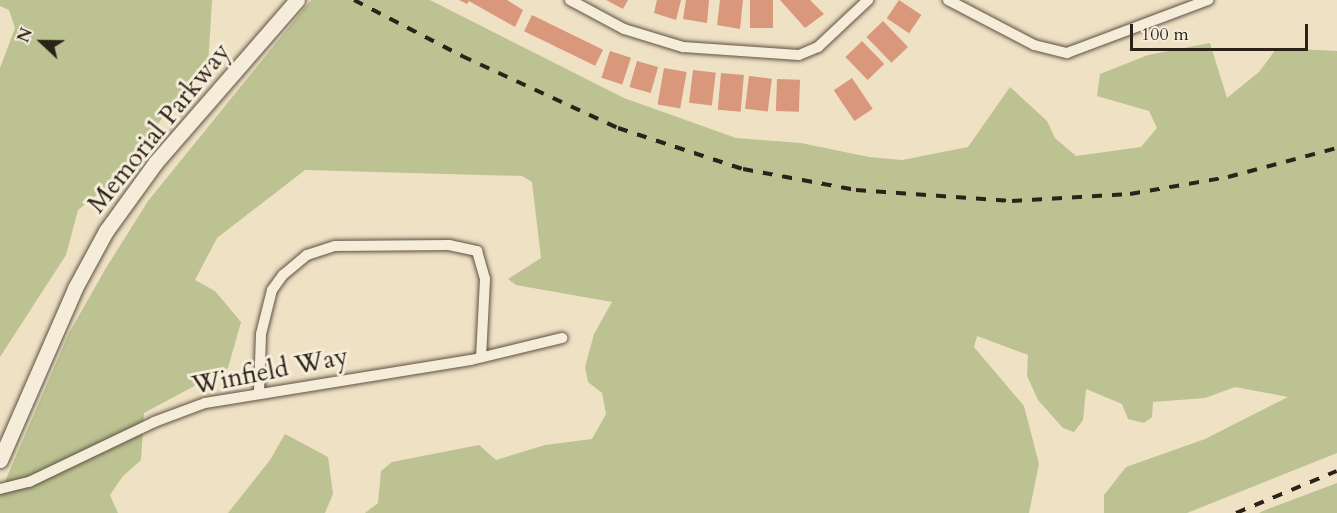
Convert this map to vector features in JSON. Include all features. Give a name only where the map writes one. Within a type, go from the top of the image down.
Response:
[{"type":"main road","name":"Memorial Parkway","points":[[0,460],[75,288],[106,231],[156,162],[297,0]]},
{"type":"street","points":[[570,0],[624,29],[683,47],[799,55],[818,47],[868,0]]},
{"type":"street","points":[[948,0],[1034,45],[1067,53],[1208,0]]},
{"type":"street","points":[[259,392],[261,334],[272,290],[283,275],[307,255],[335,246],[449,245],[477,251],[485,279],[481,357]]},
{"type":"street","name":"Winfield Way","points":[[0,489],[29,482],[166,417],[205,403],[259,392],[481,357],[562,338]]},
{"type":"green space","points":[[0,0],[212,0],[208,66],[182,90],[123,174],[78,210],[66,255],[0,357],[0,68],[15,28],[9,10],[0,6]]},
{"type":"green space","points":[[311,0],[430,0],[624,98],[736,138],[801,143],[869,157],[902,160],[968,147],[1010,87],[1047,121],[1055,138],[1076,156],[1141,147],[1157,128],[1149,111],[1097,96],[1100,74],[1148,55],[1210,43],[1227,98],[1259,72],[1277,48],[1337,51],[1337,453],[1187,513],[1104,513],[1104,495],[1126,467],[1205,439],[1288,397],[1235,387],[1205,398],[1153,402],[1152,417],[1144,423],[1128,419],[1122,404],[1086,389],[1083,420],[1074,432],[1063,428],[1038,400],[1027,376],[1028,355],[977,336],[974,347],[1024,406],[1039,464],[1029,513],[365,513],[378,503],[381,471],[392,462],[479,445],[496,460],[545,445],[592,439],[606,414],[602,393],[588,382],[585,367],[594,334],[612,302],[516,285],[508,279],[541,258],[532,182],[522,176],[305,170],[217,238],[195,280],[215,291],[241,322],[228,368],[144,413],[141,460],[123,476],[110,495],[118,513],[0,513],[0,493],[69,333],[106,268],[148,201]]},
{"type":"green space","points":[[285,434],[328,457],[333,494],[325,513],[228,513],[270,460]]},
{"type":"green space","points":[[1337,483],[1337,513],[1259,513],[1265,510]]},
{"type":"building","points":[[459,0],[507,0],[523,10],[515,27],[469,1],[467,4]]},
{"type":"building","points":[[606,0],[628,0],[623,9]]},
{"type":"building","points":[[657,0],[681,0],[676,20],[654,13]]},
{"type":"building","points":[[686,0],[709,0],[707,23],[683,19]]},
{"type":"building","points":[[720,0],[743,0],[740,29],[717,25]]},
{"type":"building","points":[[750,0],[773,0],[773,28],[750,28]]},
{"type":"building","points":[[780,0],[810,0],[824,14],[805,28]]},
{"type":"building","points":[[899,0],[921,15],[909,33],[887,18]]},
{"type":"building","points":[[532,15],[603,50],[595,66],[524,31]]},
{"type":"building","points":[[883,21],[908,47],[891,63],[866,37]]},
{"type":"building","points":[[862,41],[884,64],[868,80],[845,57]]},
{"type":"building","points":[[610,51],[631,58],[622,84],[601,78]]},
{"type":"building","points":[[637,61],[658,67],[651,93],[630,87]]},
{"type":"building","points":[[664,68],[687,72],[680,108],[658,104]]},
{"type":"building","points":[[693,70],[716,73],[712,106],[689,103]]},
{"type":"building","points":[[721,73],[744,75],[741,112],[718,110]]},
{"type":"building","points":[[749,76],[772,79],[768,112],[745,109]]},
{"type":"building","points":[[852,78],[873,109],[854,121],[834,90]]},
{"type":"building","points":[[777,79],[800,80],[799,112],[776,111]]},
{"type":"railway","points":[[354,0],[462,56],[618,128],[743,169],[856,190],[1012,201],[1130,194],[1228,177],[1337,148]]},
{"type":"railway","points":[[1236,513],[1337,471]]}]
